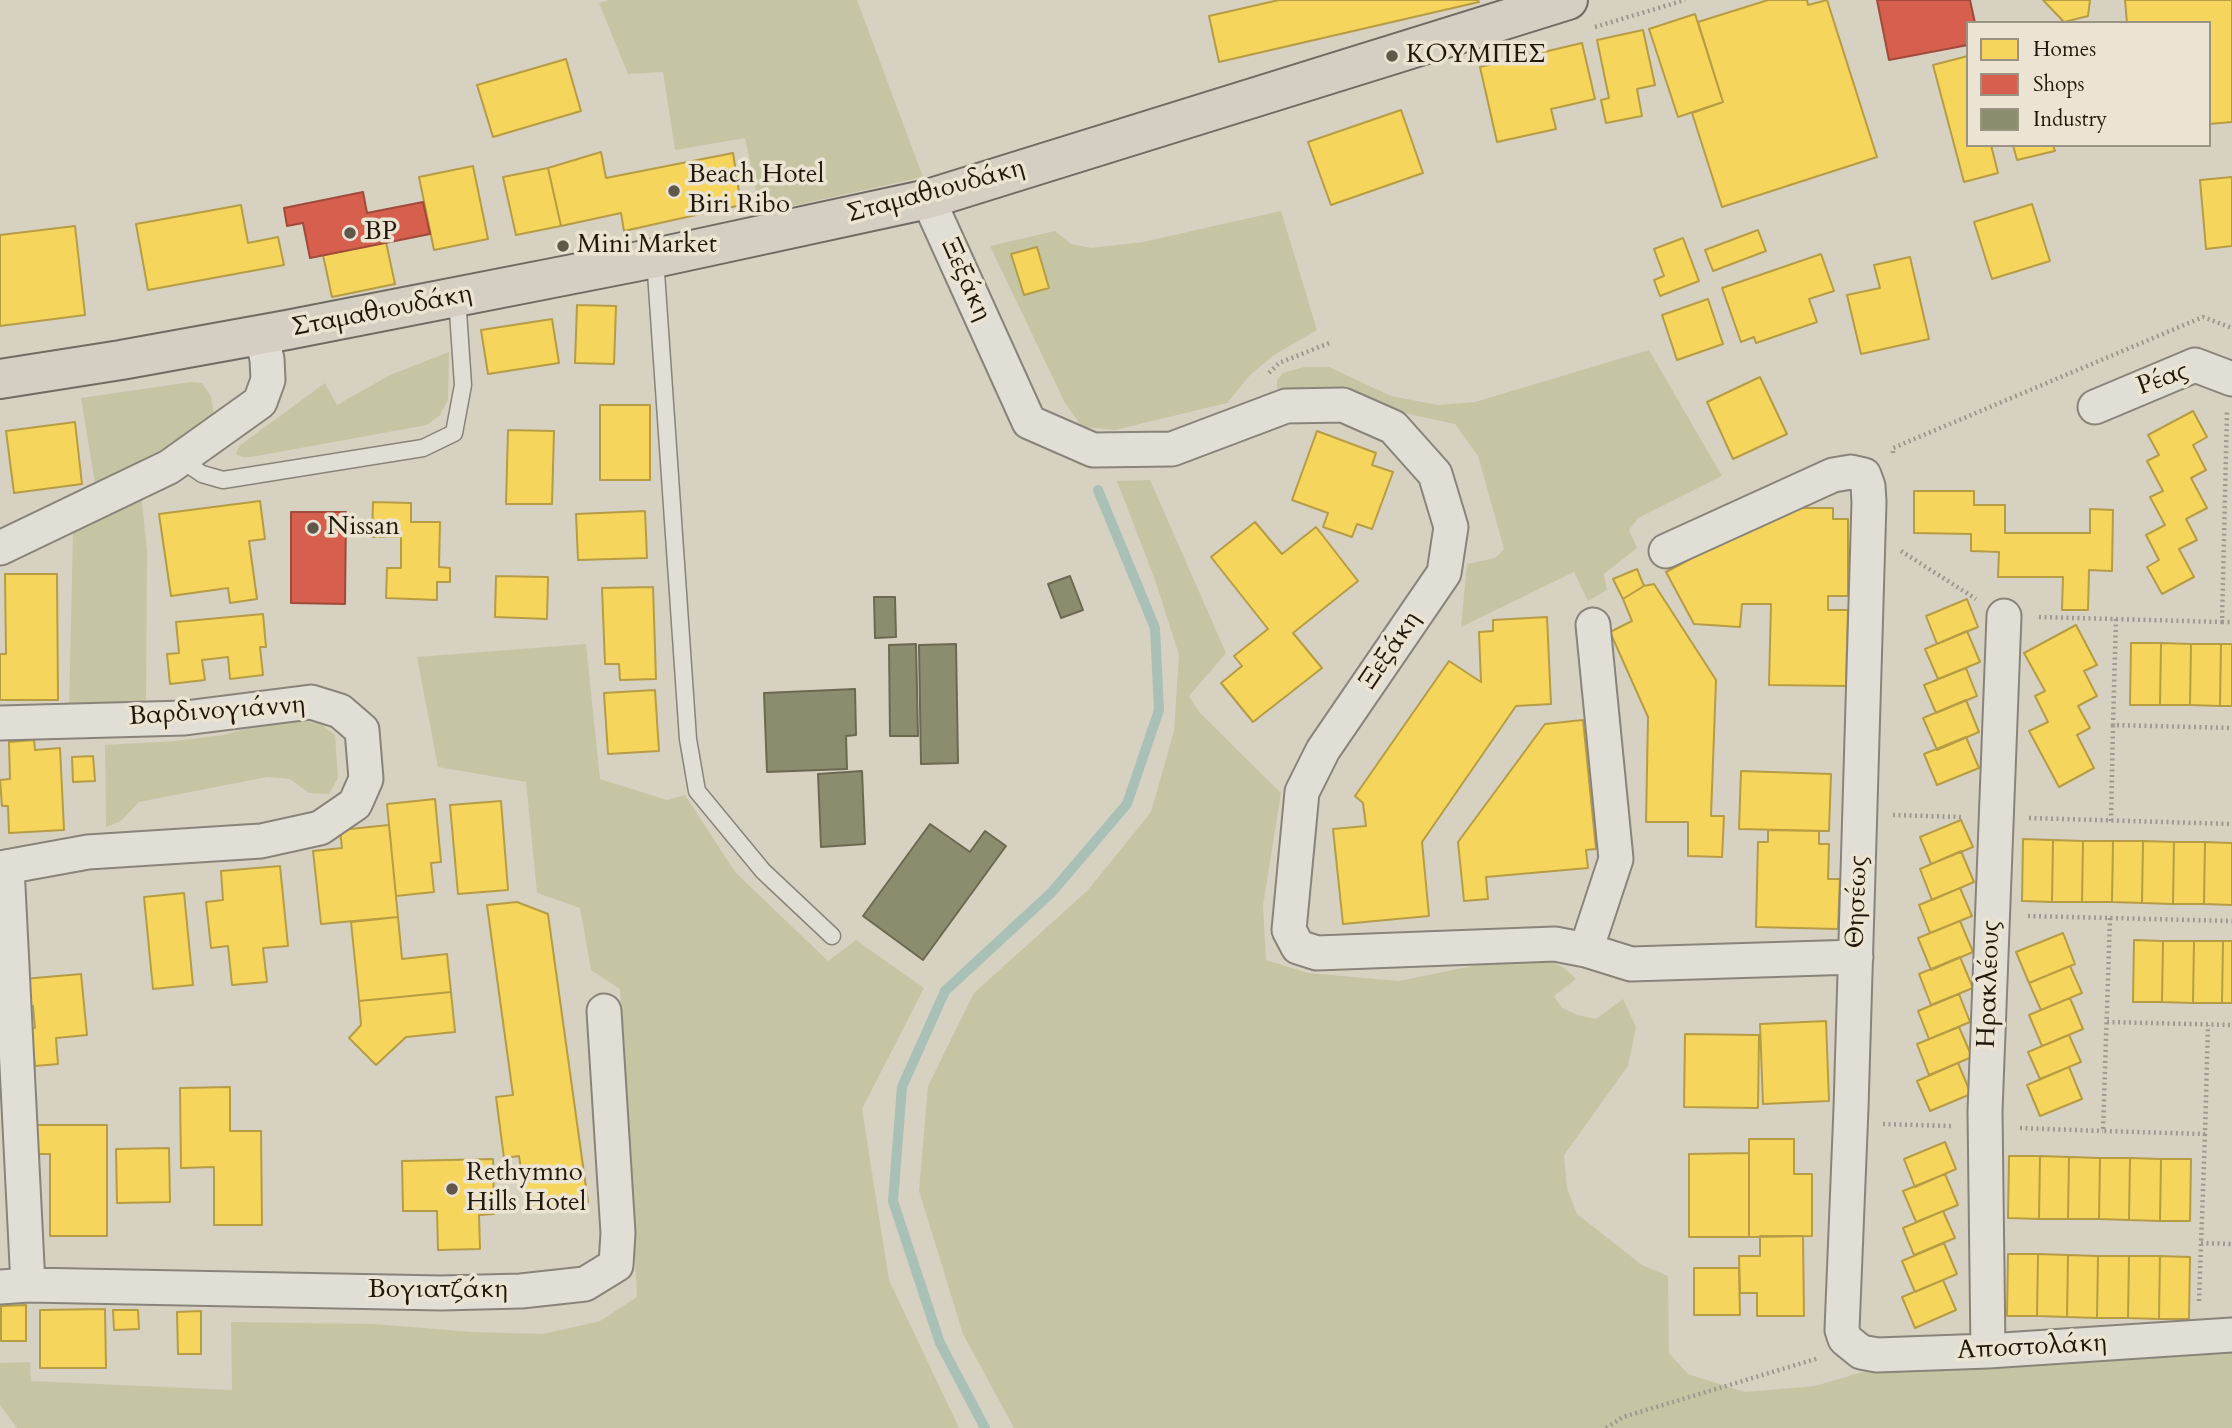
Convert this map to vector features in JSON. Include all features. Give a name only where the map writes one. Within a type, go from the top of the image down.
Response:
[{"type":"main road","name":"Σταμαθιουδάκη","points":[[0,379],[261,335],[457,297],[655,258],[928,199],[1568,0]]},
{"type":"street","name":"Ξεξάκη","points":[[928,199],[1029,422],[1093,450],[1172,449],[1286,406],[1343,405],[1393,427],[1435,474],[1451,527],[1444,573],[1323,750],[1302,792],[1289,930],[1298,947],[1317,953],[1555,944],[1586,950],[1630,964],[1856,957]]},
{"type":"street","points":[[0,548],[169,467],[260,402],[268,380],[267,359],[261,335]]},
{"type":"street","name":"Ρέας","points":[[2095,407],[2195,365],[2230,378]]},
{"type":"street","points":[[1666,551],[1833,475],[1878,468]]},
{"type":"street","name":"Θησέως","points":[[1847,1338],[1868,486],[1878,468]]},
{"type":"street","name":"Ηρακλέους","points":[[1987,1352],[1984,1111],[2004,616]]},
{"type":"street","points":[[1586,950],[1616,859],[1593,625]]},
{"type":"street","name":"Βαρδινογιάννη","points":[[0,723],[185,718],[311,702],[340,711],[362,730],[366,779],[355,804],[320,828],[261,841],[88,852],[4,868]]},
{"type":"street","points":[[4,868],[14,1286]]},
{"type":"street","name":"Βογιατζάκη","points":[[14,1286],[441,1293],[521,1292],[585,1284],[616,1265],[618,1233],[604,1011]]},
{"type":"street","name":"Αποστολάκη","points":[[1847,1338],[1861,1352],[1877,1355],[1987,1352],[2232,1335]]},
{"type":"lane","points":[[655,258],[688,739],[697,791],[763,872],[832,936]]},
{"type":"lane","points":[[180,459],[202,474],[223,480],[423,448],[454,433],[463,385],[457,297]]},
{"type":"path","points":[[1878,468],[1893,448],[2203,317],[2232,328]]},
{"type":"path","points":[[2222,622],[2230,378]]},
{"type":"path","points":[[1890,544],[2004,616],[2232,622]]},
{"type":"path","points":[[2111,821],[2116,619]]},
{"type":"path","points":[[2113,725],[2232,728]]},
{"type":"path","points":[[1860,814],[2232,824]]},
{"type":"path","points":[[1993,914],[2232,921]]},
{"type":"path","points":[[2110,918],[2103,1131],[2204,1135]]},
{"type":"path","points":[[2107,1022],[2232,1026]]},
{"type":"path","points":[[2197,1338],[2208,1025]]},
{"type":"path","points":[[2200,1243],[2232,1244]]},
{"type":"path","points":[[1606,1428],[1623,1417],[1774,1373],[1847,1338]]},
{"type":"green space","points":[[608,0],[857,0],[923,177],[761,213],[745,138],[675,150],[663,72],[628,74],[599,3]]},
{"type":"green space","points":[[1281,211],[1317,330],[1274,355],[1250,375],[1227,403],[1115,430],[1082,427],[1065,403],[990,246],[1055,231],[1071,244],[1091,248],[1143,242]]},
{"type":"green space","points":[[1649,350],[1722,476],[1638,518],[1629,530],[1637,548],[1604,574],[1607,590],[1588,601],[1574,572],[1461,627],[1467,564],[1495,558],[1504,549],[1478,456],[1455,424],[1394,411],[1352,396],[1277,388],[1277,380],[1283,373],[1304,367],[1329,367],[1391,396],[1438,405],[1475,402]]},
{"type":"green space","points":[[449,352],[448,400],[440,415],[427,425],[251,457],[236,454],[239,446],[325,383],[337,405],[390,375]]},
{"type":"green space","points":[[191,382],[202,383],[211,396],[214,415],[191,434],[95,484],[81,398]]},
{"type":"green space","points":[[1150,480],[1226,653],[1189,696],[1200,713],[1281,793],[1263,906],[1266,960],[1308,973],[1399,981],[1492,962],[1543,957],[1564,968],[1576,979],[1554,996],[1562,1008],[1596,1019],[1623,999],[1636,1027],[1628,1066],[1564,1155],[1567,1188],[1577,1214],[1642,1265],[1668,1276],[1669,1353],[1688,1374],[1745,1392],[1815,1386],[1873,1369],[2114,1360],[2232,1352],[2232,1428],[1014,1428],[963,1334],[919,1191],[928,1086],[974,993],[1088,890],[1151,812],[1174,731],[1179,655],[1155,580],[1117,481]]},
{"type":"green space","points":[[141,494],[147,550],[146,707],[69,711],[73,531]]},
{"type":"green space","points":[[586,644],[600,779],[667,800],[685,795],[735,872],[828,961],[856,940],[924,988],[862,1109],[889,1280],[959,1428],[17,1428],[0,1405],[0,1363],[30,1362],[31,1381],[232,1390],[231,1322],[374,1324],[473,1332],[543,1334],[600,1321],[637,1297],[620,989],[591,970],[580,908],[537,893],[526,782],[438,767],[417,657]]},
{"type":"green space","points":[[307,721],[322,725],[335,735],[338,778],[329,794],[309,793],[290,779],[267,777],[139,802],[121,821],[106,827],[105,745],[175,741],[223,735],[272,722]]},
{"type":"building: Homes","points":[[1279,0],[1479,2],[1219,62],[1209,16]]},
{"type":"building: Homes","points":[[1768,0],[1807,0],[1808,5],[1827,0],[1877,157],[1722,207],[1692,113],[1723,102],[1698,22]]},
{"type":"building: Homes","points":[[2043,0],[2090,0],[2088,16],[2063,21]]},
{"type":"building: Homes","points":[[2125,0],[2232,0],[2232,122],[2211,124],[2211,21],[2127,21]]},
{"type":"building: Homes","points":[[1695,14],[1723,102],[1678,117],[1649,29]]},
{"type":"building: Homes","points":[[1643,30],[1655,85],[1637,89],[1642,116],[1606,123],[1601,100],[1609,98],[1597,40]]},
{"type":"building: Homes","points":[[1582,43],[1595,99],[1551,109],[1556,129],[1497,142],[1480,67]]},
{"type":"building: Homes","points":[[1966,57],[1966,147],[1992,147],[1998,173],[1964,182],[1933,65]]},
{"type":"building: Homes","points":[[566,59],[581,111],[493,137],[477,85]]},
{"type":"building: Homes","points":[[1401,110],[1423,173],[1331,205],[1308,142]]},
{"type":"building: Homes","points":[[2014,147],[2054,147],[2055,151],[2017,160]]},
{"type":"building: Homes","points":[[601,152],[606,178],[733,153],[741,205],[624,231],[621,213],[561,226],[548,168]]},
{"type":"building: Homes","points":[[473,166],[488,239],[434,250],[419,177]]},
{"type":"building: Homes","points":[[548,168],[561,226],[516,235],[503,177]]},
{"type":"building: Homes","points":[[2232,177],[2232,246],[2206,249],[2200,180]]},
{"type":"building: Homes","points":[[2032,204],[2050,261],[1992,279],[1974,222]]},
{"type":"building: Homes","points":[[241,205],[248,243],[278,237],[284,265],[148,290],[136,224]]},
{"type":"building: Homes","points":[[75,226],[85,315],[0,326],[0,235]]},
{"type":"building: Homes","points":[[1758,230],[1766,251],[1713,271],[1705,250]]},
{"type":"building: Homes","points":[[1683,238],[1699,281],[1660,296],[1654,280],[1664,276],[1654,249]]},
{"type":"building: Homes","points":[[386,242],[395,284],[332,297],[323,255]]},
{"type":"building: Homes","points":[[1037,247],[1049,288],[1024,295],[1011,254]]},
{"type":"building: Homes","points":[[1821,254],[1834,291],[1809,299],[1817,322],[1756,343],[1754,337],[1741,342],[1722,288]]},
{"type":"building: Homes","points":[[1910,257],[1929,339],[1861,354],[1847,295],[1880,288],[1874,265]]},
{"type":"building: Homes","points":[[1708,299],[1723,344],[1677,360],[1662,315]]},
{"type":"building: Homes","points":[[577,305],[616,306],[614,364],[575,363]]},
{"type":"building: Homes","points":[[552,319],[559,363],[488,374],[481,330]]},
{"type":"building: Homes","points":[[1760,377],[1787,434],[1733,459],[1707,402]]},
{"type":"building: Homes","points":[[600,405],[650,405],[650,480],[600,480]]},
{"type":"building: Homes","points":[[2193,411],[2207,437],[2193,445],[2206,470],[2191,478],[2207,508],[2186,519],[2197,540],[2179,549],[2194,577],[2162,594],[2147,567],[2159,560],[2146,535],[2165,525],[2150,497],[2163,491],[2147,461],[2159,455],[2148,435]]},
{"type":"building: Homes","points":[[75,422],[82,484],[14,493],[6,431]]},
{"type":"building: Homes","points":[[508,430],[554,431],[552,504],[506,504]]},
{"type":"building: Homes","points":[[1317,431],[1376,453],[1372,465],[1393,472],[1372,529],[1357,524],[1352,537],[1323,527],[1328,513],[1292,500]]},
{"type":"building: Homes","points":[[1914,491],[1974,491],[1974,505],[2005,505],[2005,533],[2090,533],[2090,509],[2113,510],[2112,571],[2089,570],[2088,610],[2062,610],[2063,577],[1998,577],[1999,552],[1971,551],[1971,534],[1914,533]]},
{"type":"building: Homes","points":[[260,501],[265,539],[249,541],[257,599],[230,603],[228,588],[171,596],[159,514]]},
{"type":"building: Homes","points":[[373,502],[411,503],[411,522],[440,522],[439,567],[450,568],[450,582],[437,582],[437,600],[386,598],[387,568],[401,568],[401,537],[372,537]]},
{"type":"building: Homes","points":[[1785,508],[1833,508],[1833,519],[1848,519],[1848,596],[1828,596],[1828,610],[1848,610],[1846,686],[1769,685],[1771,604],[1742,604],[1740,627],[1694,624],[1666,572]]},
{"type":"building: Homes","points":[[645,511],[647,558],[578,560],[576,514]]},
{"type":"building: Homes","points":[[1255,522],[1282,554],[1316,527],[1358,581],[1293,633],[1322,668],[1253,722],[1221,683],[1242,666],[1234,656],[1268,629],[1211,557]]},
{"type":"building: Homes","points":[[1637,569],[1644,586],[1623,599],[1613,579]]},
{"type":"building: Homes","points":[[5,574],[57,574],[58,700],[0,700],[0,654],[6,654]]},
{"type":"building: Homes","points":[[496,576],[548,577],[547,619],[495,617]]},
{"type":"building: Homes","points":[[1654,584],[1716,680],[1711,816],[1724,816],[1722,857],[1688,856],[1688,822],[1646,822],[1648,717],[1610,632],[1632,621],[1623,599],[1644,586]]},
{"type":"building: Homes","points":[[653,587],[656,679],[620,680],[619,664],[605,664],[602,588]]},
{"type":"building: Homes","points":[[1967,599],[1978,627],[1937,644],[1926,616]]},
{"type":"building: Homes","points":[[263,614],[266,647],[260,647],[263,675],[230,679],[228,657],[202,660],[205,680],[170,684],[167,654],[179,653],[176,622]]},
{"type":"building: Homes","points":[[1547,617],[1551,704],[1516,706],[1422,842],[1429,916],[1343,924],[1333,829],[1366,826],[1363,803],[1355,796],[1449,661],[1481,682],[1479,632],[1493,631],[1493,620]]},
{"type":"building: Homes","points":[[2076,625],[2097,665],[2084,671],[2097,696],[2078,706],[2090,728],[2077,735],[2094,768],[2059,787],[2029,731],[2048,722],[2035,696],[2045,691],[2024,653]]},
{"type":"building: Homes","points":[[1967,631],[1980,662],[1938,679],[1925,649]]},
{"type":"building: Homes","points":[[2131,643],[2161,643],[2160,705],[2130,705]]},
{"type":"building: Homes","points":[[2161,643],[2191,644],[2190,705],[2160,705]]},
{"type":"building: Homes","points":[[2191,644],[2221,644],[2220,706],[2190,705]]},
{"type":"building: Homes","points":[[2221,644],[2232,644],[2232,706],[2220,706]]},
{"type":"building: Homes","points":[[1966,668],[1977,696],[1936,713],[1924,685]]},
{"type":"building: Homes","points":[[655,690],[659,751],[608,754],[604,693]]},
{"type":"building: Homes","points":[[1966,700],[1979,732],[1937,750],[1923,718]]},
{"type":"building: Homes","points":[[1583,720],[1596,849],[1586,850],[1588,868],[1486,877],[1488,899],[1464,901],[1458,842],[1545,724]]},
{"type":"building: Homes","points":[[1966,737],[1979,768],[1937,785],[1924,754]]},
{"type":"building: Homes","points":[[34,740],[35,750],[60,748],[64,830],[9,833],[8,806],[2,806],[0,780],[10,779],[9,742]]},
{"type":"building: Homes","points":[[93,756],[95,781],[73,782],[72,757]]},
{"type":"building: Homes","points":[[1741,771],[1831,774],[1829,831],[1739,829]]},
{"type":"building: Homes","points":[[435,799],[441,862],[431,863],[434,892],[396,896],[387,804]]},
{"type":"building: Homes","points":[[501,801],[508,890],[458,894],[450,805]]},
{"type":"building: Homes","points":[[1961,820],[1973,847],[1931,864],[1920,837]]},
{"type":"building: Homes","points":[[389,825],[398,917],[321,924],[313,851],[342,848],[340,830]]},
{"type":"building: Homes","points":[[1768,830],[1819,831],[1819,844],[1829,844],[1828,879],[1840,879],[1838,929],[1756,927],[1758,842],[1768,842]]},
{"type":"building: Homes","points":[[2023,839],[2053,840],[2052,902],[2022,901]]},
{"type":"building: Homes","points":[[2053,840],[2083,841],[2082,902],[2052,902]]},
{"type":"building: Homes","points":[[2083,841],[2113,841],[2112,902],[2082,902]]},
{"type":"building: Homes","points":[[2113,841],[2143,841],[2142,903],[2112,902]]},
{"type":"building: Homes","points":[[2143,841],[2174,842],[2173,904],[2142,903]]},
{"type":"building: Homes","points":[[2174,842],[2205,842],[2204,904],[2173,904]]},
{"type":"building: Homes","points":[[2205,842],[2232,843],[2232,905],[2204,904]]},
{"type":"building: Homes","points":[[1961,851],[1974,882],[1932,900],[1920,869]]},
{"type":"building: Homes","points":[[280,866],[288,946],[263,948],[267,982],[232,985],[228,946],[211,948],[206,902],[223,900],[221,871]]},
{"type":"building: Homes","points":[[1960,888],[1972,916],[1930,933],[1919,905]]},
{"type":"building: Homes","points":[[184,893],[193,985],[153,989],[144,897]]},
{"type":"building: Homes","points":[[517,902],[548,914],[588,1202],[527,1211],[519,1156],[504,1158],[496,1097],[513,1095],[487,905]]},
{"type":"building: Homes","points":[[398,917],[402,959],[447,954],[451,992],[359,1001],[351,922]]},
{"type":"building: Homes","points":[[1960,921],[1973,952],[1931,970],[1918,938]]},
{"type":"building: Homes","points":[[2063,933],[2075,964],[2029,983],[2016,952]]},
{"type":"building: Homes","points":[[2134,940],[2163,941],[2162,1002],[2133,1002]]},
{"type":"building: Homes","points":[[2163,941],[2194,941],[2193,1003],[2162,1002]]},
{"type":"building: Homes","points":[[2194,941],[2223,941],[2222,1003],[2193,1003]]},
{"type":"building: Homes","points":[[2223,941],[2232,941],[2232,1003],[2222,1003]]},
{"type":"building: Homes","points":[[1960,957],[1973,988],[1931,1005],[1919,974]]},
{"type":"building: Homes","points":[[2070,966],[2082,993],[2041,1010],[2029,983]]},
{"type":"building: Homes","points":[[81,974],[87,1035],[56,1038],[58,1064],[35,1066],[33,1048],[27,1049],[25,1030],[35,1028],[33,1006],[26,1007],[23,979]]},
{"type":"building: Homes","points":[[451,992],[455,1032],[406,1037],[376,1065],[349,1038],[361,1025],[359,1001]]},
{"type":"building: Homes","points":[[1959,994],[1970,1022],[1929,1039],[1918,1011]]},
{"type":"building: Homes","points":[[2070,998],[2083,1029],[2042,1046],[2029,1015]]},
{"type":"building: Homes","points":[[1826,1021],[1829,1101],[1763,1104],[1760,1024]]},
{"type":"building: Homes","points":[[1959,1027],[1972,1057],[1929,1075],[1917,1044]]},
{"type":"building: Homes","points":[[1685,1034],[1759,1035],[1758,1108],[1684,1107]]},
{"type":"building: Homes","points":[[2069,1035],[2081,1062],[2040,1079],[2028,1052]]},
{"type":"building: Homes","points":[[1958,1063],[1971,1094],[1930,1111],[1917,1081]]},
{"type":"building: Homes","points":[[2069,1067],[2082,1099],[2040,1116],[2027,1085]]},
{"type":"building: Homes","points":[[230,1087],[230,1131],[261,1131],[262,1225],[214,1225],[214,1167],[181,1168],[180,1088]]},
{"type":"building: Homes","points":[[32,1125],[107,1125],[107,1236],[50,1236],[50,1154],[32,1154]]},
{"type":"building: Homes","points":[[1749,1139],[1794,1139],[1794,1174],[1812,1174],[1812,1236],[1749,1237]]},
{"type":"building: Homes","points":[[1945,1142],[1956,1169],[1915,1187],[1904,1159]]},
{"type":"building: Homes","points":[[169,1148],[170,1202],[117,1203],[116,1149]]},
{"type":"building: Homes","points":[[1749,1153],[1749,1237],[1689,1237],[1689,1154]]},
{"type":"building: Homes","points":[[2009,1156],[2040,1156],[2039,1219],[2008,1218]]},
{"type":"building: Homes","points":[[2040,1156],[2069,1157],[2068,1219],[2039,1219]]},
{"type":"building: Homes","points":[[2069,1157],[2100,1158],[2099,1219],[2068,1219]]},
{"type":"building: Homes","points":[[2100,1158],[2130,1158],[2129,1220],[2099,1219]]},
{"type":"building: Homes","points":[[2130,1158],[2161,1159],[2160,1221],[2129,1220]]},
{"type":"building: Homes","points":[[493,1159],[494,1214],[479,1215],[480,1249],[438,1250],[437,1211],[403,1211],[402,1161]]},
{"type":"building: Homes","points":[[2161,1159],[2191,1159],[2190,1221],[2160,1221]]},
{"type":"building: Homes","points":[[1945,1174],[1958,1205],[1916,1222],[1903,1191]]},
{"type":"building: Homes","points":[[1943,1211],[1955,1238],[1914,1255],[1903,1228]]},
{"type":"building: Homes","points":[[1760,1236],[1803,1236],[1804,1316],[1757,1316],[1757,1293],[1740,1293],[1739,1256],[1760,1256]]},
{"type":"building: Homes","points":[[1944,1243],[1957,1274],[1915,1292],[1902,1261]]},
{"type":"building: Homes","points":[[2008,1254],[2038,1254],[2037,1316],[2007,1316]]},
{"type":"building: Homes","points":[[2038,1254],[2068,1255],[2067,1317],[2037,1316]]},
{"type":"building: Homes","points":[[2068,1255],[2098,1256],[2097,1318],[2067,1317]]},
{"type":"building: Homes","points":[[2098,1256],[2129,1256],[2128,1318],[2097,1318]]},
{"type":"building: Homes","points":[[2129,1256],[2160,1256],[2159,1319],[2128,1318]]},
{"type":"building: Homes","points":[[2160,1256],[2190,1257],[2189,1319],[2159,1319]]},
{"type":"building: Homes","points":[[1694,1268],[1739,1268],[1740,1315],[1694,1315]]},
{"type":"building: Homes","points":[[1943,1280],[1956,1310],[1915,1328],[1902,1297]]},
{"type":"building: Homes","points":[[26,1305],[26,1341],[1,1341],[1,1306]]},
{"type":"building: Homes","points":[[105,1309],[106,1368],[40,1368],[40,1310]]},
{"type":"building: Homes","points":[[113,1310],[138,1310],[139,1329],[114,1330]]},
{"type":"building: Homes","points":[[201,1311],[201,1354],[178,1354],[177,1312]]},
{"type":"building: Shops","points":[[1877,0],[1970,0],[1975,21],[1966,21],[1966,45],[1889,60]]},
{"type":"building: Shops","points":[[363,192],[367,213],[423,202],[430,234],[310,258],[303,223],[287,226],[284,208]]},
{"type":"building: Shops","points":[[291,512],[346,512],[345,604],[291,603]]},
{"type":"building: Industry","points":[[1070,576],[1083,610],[1061,618],[1048,584]]},
{"type":"building: Industry","points":[[874,597],[895,597],[896,637],[875,638]]},
{"type":"building: Industry","points":[[916,644],[918,736],[890,736],[889,645]]},
{"type":"building: Industry","points":[[956,644],[958,763],[921,764],[919,645]]},
{"type":"building: Industry","points":[[855,689],[856,735],[846,736],[847,769],[767,772],[764,693]]},
{"type":"building: Industry","points":[[862,771],[865,844],[821,847],[818,774]]},
{"type":"building: Industry","points":[[930,824],[970,852],[985,831],[1006,846],[923,960],[863,916]]},
{"type":"waterway","points":[[985,1428],[940,1343],[893,1201],[902,1087],[945,991],[1051,893],[1127,804],[1159,710],[1155,628],[1098,490]]},
{"type":"place","name":"ΚΟΥΜΠΕΣ","points":[[1392,56]]},
{"type":"place","name":"Beach Hotel Biri Ribo","points":[[674,191]]},
{"type":"place","name":"BP","points":[[350,233]]},
{"type":"place","name":"Mini Market","points":[[563,246]]},
{"type":"place","name":"Nissan","points":[[313,528]]},
{"type":"place","name":"Rethymno Hills Hotel","points":[[452,1189]]}]
